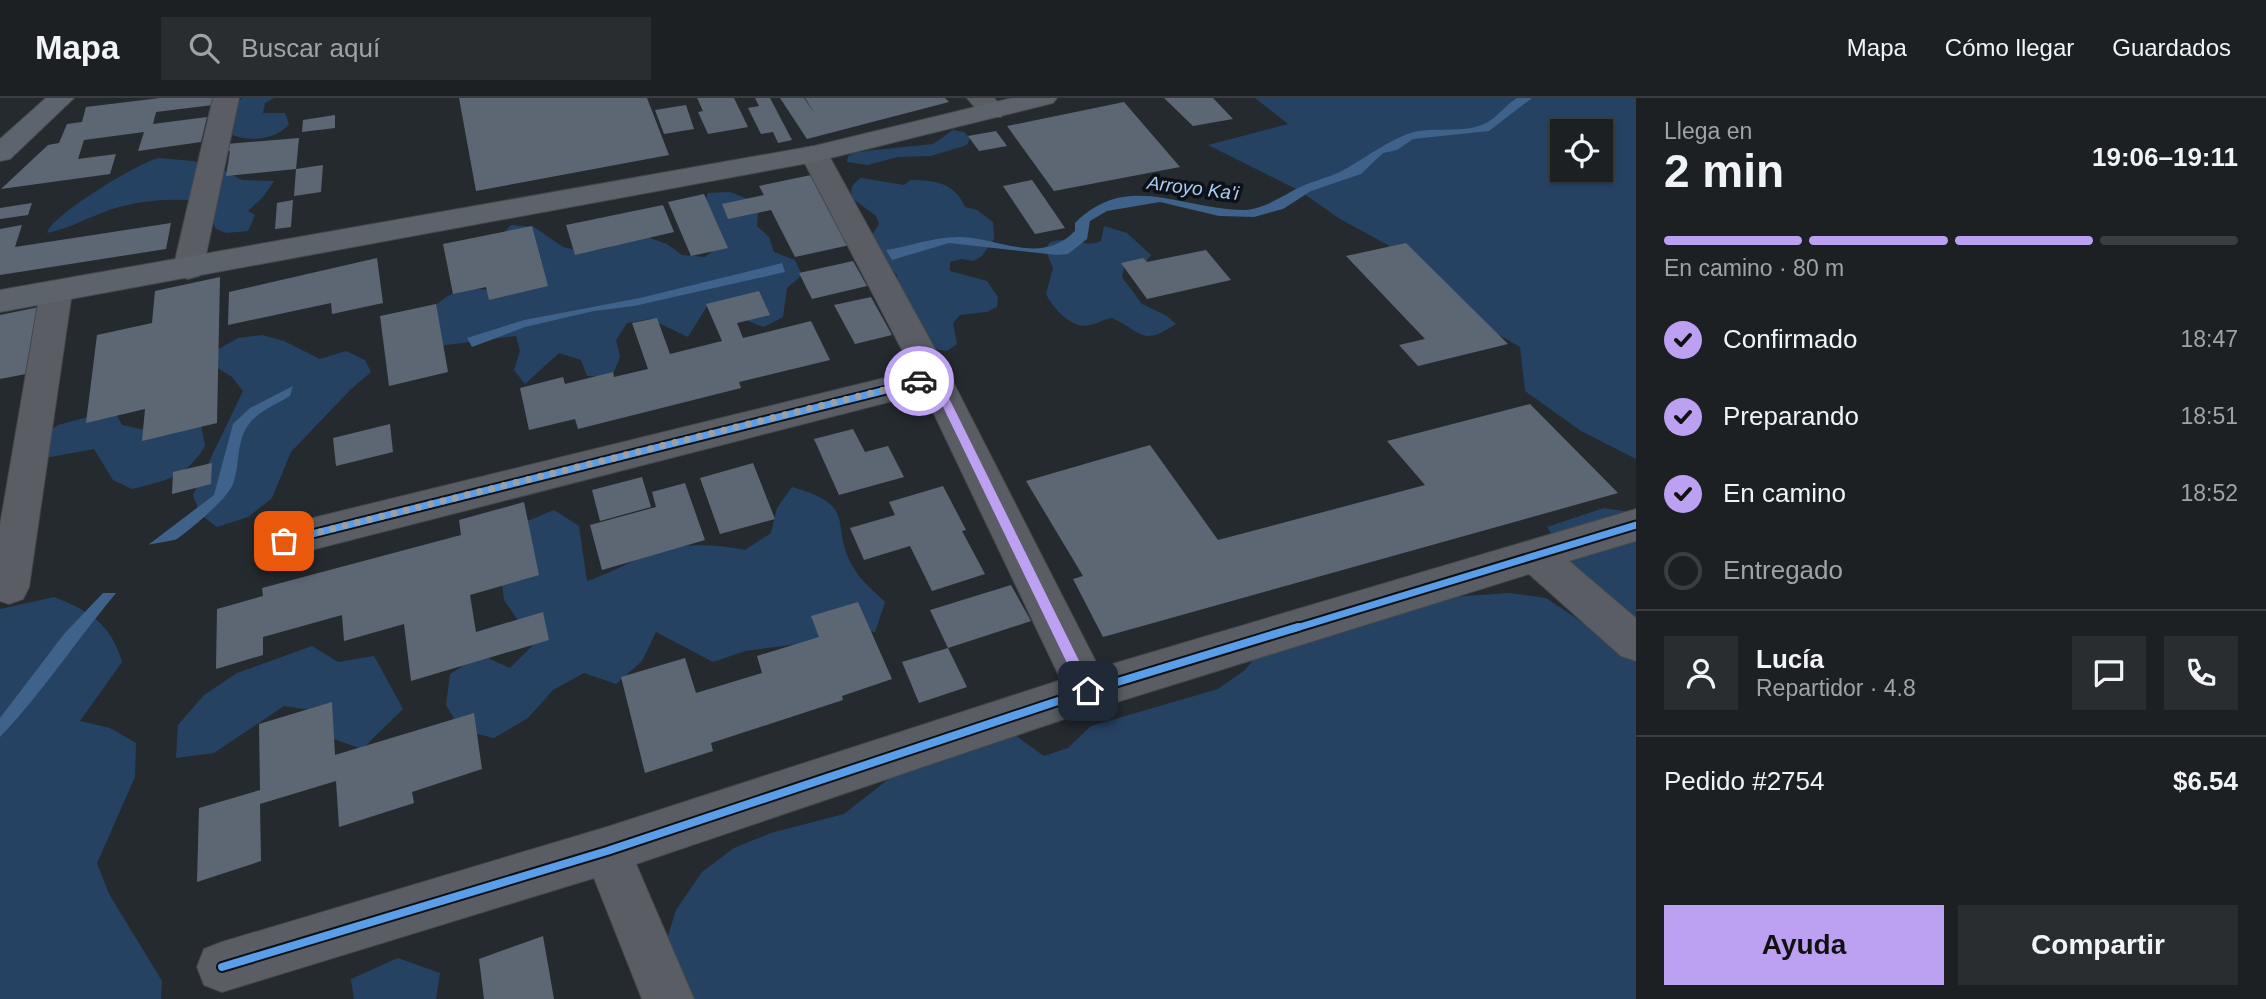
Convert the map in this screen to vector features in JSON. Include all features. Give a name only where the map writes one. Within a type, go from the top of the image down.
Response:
[{"type":"highway","points":[[0,126],[32,98]]},
{"type":"highway","points":[[0,153],[61,98]]},
{"type":"main road","points":[[0,301],[814,154],[986,105],[1044,98]]},
{"type":"street","points":[[188,269],[226,98]]},
{"type":"street","points":[[814,154],[934,378],[1088,691]]},
{"type":"street","points":[[9,587],[55,292]]},
{"type":"street","points":[[284,541],[934,378]]},
{"type":"street","points":[[222,967],[607,851],[1088,691],[1636,525]]},
{"type":"street","points":[[1536,556],[1636,643]]},
{"type":"street","points":[[607,851],[668,999]]},
{"type":"shaded area","points":[[242,98],[274,98],[265,103],[263,113],[285,113],[289,124],[283,130],[267,137],[241,138],[226,132],[231,109]]},
{"type":"shaded area","points":[[1255,98],[1636,98],[1636,459],[1581,431],[1525,391],[1520,347],[1466,316],[1419,282],[1388,245],[1340,219],[1300,191],[1208,145],[1288,124]]},
{"type":"shaded area","points":[[1517,98],[1532,98],[1489,131],[1413,139],[1397,150],[1383,153],[1361,174],[1311,191],[1283,209],[1254,217],[1219,216],[1160,202],[1107,211],[1090,221],[1087,239],[1068,254],[949,243],[892,260],[886,250],[952,237],[1021,248],[1049,247],[1075,231],[1075,223],[1094,207],[1114,199],[1134,196],[1220,208],[1257,208],[1300,187],[1340,172],[1405,135],[1425,130],[1468,128],[1488,122]]},
{"type":"shaded area","points":[[953,130],[964,132],[970,138],[967,145],[931,156],[898,157],[868,165],[847,162],[848,156],[856,152],[933,144]]},
{"type":"shaded area","points":[[158,158],[193,161],[221,169],[242,180],[274,181],[263,197],[248,211],[255,215],[248,231],[226,233],[216,229],[203,201],[176,200],[125,206],[47,233],[64,214],[79,203],[115,179]]},
{"type":"shaded area","points":[[861,178],[904,185],[911,180],[943,184],[956,193],[965,207],[977,210],[993,222],[994,239],[982,256],[973,261],[961,259],[950,262],[950,271],[987,281],[998,297],[997,307],[987,312],[960,315],[953,323],[957,344],[947,351],[932,349],[898,284],[897,275],[874,254],[870,238],[879,224],[876,216],[852,198],[852,187]]},
{"type":"shaded area","points":[[730,192],[748,199],[758,212],[757,226],[769,237],[774,252],[795,260],[802,275],[787,288],[783,317],[764,327],[709,303],[688,337],[650,319],[627,323],[616,340],[620,357],[612,377],[587,376],[581,360],[559,353],[525,384],[514,370],[520,351],[516,336],[439,346],[423,319],[439,302],[466,289],[487,290],[499,294],[498,238],[511,225],[534,227],[563,247],[585,252],[608,248],[624,237],[647,237],[667,244],[682,255],[705,257],[720,245],[720,230],[703,206],[708,193]]},
{"type":"shaded area","points":[[1104,226],[1127,233],[1151,255],[1146,262],[1124,268],[1122,277],[1142,304],[1167,316],[1176,324],[1149,336],[1142,335],[1112,318],[1083,326],[1064,317],[1053,305],[1046,294],[1053,268],[1046,251],[1049,243],[1062,240],[1095,243],[1101,241]]},
{"type":"shaded area","points":[[782,263],[785,272],[525,327],[472,347],[467,338],[524,320],[640,298]]},
{"type":"shaded area","points":[[262,335],[284,341],[320,359],[346,351],[365,360],[371,372],[350,390],[291,452],[272,498],[248,517],[217,527],[200,514],[193,495],[243,391],[232,377],[216,367],[215,351],[238,338]]},
{"type":"shaded area","points":[[293,386],[290,396],[261,413],[247,427],[241,441],[233,484],[219,503],[165,548],[143,560],[127,561],[214,495],[233,424],[250,408]]},
{"type":"shaded area","points":[[114,410],[122,425],[145,430],[200,419],[205,446],[183,471],[165,480],[132,489],[113,480],[94,449],[34,460],[34,441],[58,425]]},
{"type":"shaded area","points":[[792,487],[814,494],[828,502],[835,510],[847,554],[855,570],[885,602],[875,632],[842,628],[812,642],[745,651],[713,662],[656,632],[642,661],[616,684],[584,673],[553,690],[528,718],[494,738],[461,730],[446,705],[450,674],[481,655],[510,668],[534,644],[504,600],[501,573],[525,522],[554,510],[579,526],[587,581],[647,555],[671,548],[720,546],[745,550],[771,533],[777,508]]},
{"type":"shaded area","points":[[1604,508],[1636,513],[1636,624],[1586,586],[1547,527]]},
{"type":"shaded area","points":[[103,593],[116,593],[0,737],[0,718],[64,634]]},
{"type":"shaded area","points":[[1509,593],[1546,598],[1636,658],[1636,999],[672,999],[660,961],[676,910],[702,872],[734,848],[771,833],[844,814],[909,763],[998,723],[1044,756],[1068,748],[1091,726],[1218,689],[1245,670],[1263,648],[1438,598]]},
{"type":"shaded area","points":[[54,597],[97,620],[112,638],[122,662],[80,721],[110,728],[136,743],[135,777],[97,863],[109,894],[162,981],[161,999],[0,999],[0,609]]},
{"type":"shaded area","points":[[312,646],[338,662],[374,656],[403,709],[362,749],[331,738],[318,711],[284,706],[214,753],[176,758],[178,725],[204,695],[237,673]]},
{"type":"shaded area","points":[[398,958],[440,973],[436,999],[354,999],[351,979]]},
{"type":"pier","points":[[180,539],[144,563],[123,562],[141,546]]},
{"type":"building","points":[[160,98],[215,98],[213,105],[156,112],[153,124],[207,117],[201,142],[138,151],[144,132],[84,140],[78,159],[116,154],[110,174],[1,189],[48,145],[59,143],[67,124],[82,122],[86,107]]},
{"type":"building","points":[[459,98],[647,98],[669,155],[476,191]]},
{"type":"building","points":[[697,98],[734,98],[748,127],[708,134],[698,112],[703,111]]},
{"type":"building","points":[[755,98],[770,98],[792,140],[778,143],[773,132],[761,134],[748,108],[759,106]]},
{"type":"building","points":[[780,98],[804,98],[815,114],[805,98],[945,98],[949,102],[807,139]]},
{"type":"building","points":[[1164,98],[1213,98],[1233,119],[1193,126]]},
{"type":"building","points":[[1124,102],[1180,167],[1054,191],[1007,126]]},
{"type":"building","points":[[686,105],[694,129],[664,134],[655,110]]},
{"type":"building","points":[[335,115],[335,128],[302,132],[303,120]]},
{"type":"building","points":[[996,131],[1007,146],[979,151],[968,136]]},
{"type":"building","points":[[299,138],[296,169],[226,176],[230,151],[225,152],[226,144]]},
{"type":"building","points":[[323,165],[321,192],[294,196],[296,169]]},
{"type":"building","points":[[811,175],[850,245],[795,257],[771,210],[728,219],[722,204],[764,195],[759,186]]},
{"type":"building","points":[[1032,180],[1065,228],[1035,234],[1003,186]]},
{"type":"building","points":[[704,194],[728,248],[691,256],[668,202]]},
{"type":"building","points":[[293,200],[291,227],[275,229],[277,203]]},
{"type":"building","points":[[32,203],[28,215],[0,219],[0,208]]},
{"type":"building","points":[[663,205],[674,232],[575,255],[566,225]]},
{"type":"building","points":[[171,223],[166,249],[0,275],[0,229],[22,225],[15,247]]},
{"type":"building","points":[[532,226],[548,286],[489,300],[486,287],[453,294],[443,244]]},
{"type":"building","points":[[1406,243],[1508,344],[1418,366],[1399,345],[1425,339],[1346,256]]},
{"type":"building","points":[[1206,250],[1231,280],[1147,299],[1121,263],[1143,258],[1147,262]]},
{"type":"building","points":[[377,258],[383,303],[332,314],[331,303],[228,325],[229,292]]},
{"type":"building","points":[[853,261],[867,286],[812,299],[799,273]]},
{"type":"building","points":[[220,277],[217,423],[142,441],[145,409],[86,423],[97,335],[152,323],[155,291]]},
{"type":"building","points":[[759,291],[770,315],[737,323],[743,338],[811,321],[830,360],[739,382],[741,388],[578,429],[575,419],[529,430],[520,388],[563,377],[565,384],[613,372],[614,377],[648,369],[632,323],[657,318],[670,354],[722,341],[706,304]]},
{"type":"building","points":[[871,297],[892,335],[855,344],[834,305]]},
{"type":"building","points":[[436,304],[448,372],[389,386],[380,316]]},
{"type":"building","points":[[39,307],[26,374],[0,379],[0,315]]},
{"type":"building","points":[[1530,404],[1618,493],[1103,637],[1073,579],[1083,576],[1026,481],[1150,445],[1218,540],[1425,485],[1387,441]]},
{"type":"building","points":[[390,424],[393,452],[336,466],[333,438]]},
{"type":"building","points":[[853,429],[865,452],[888,446],[904,477],[839,495],[814,439]]},
{"type":"building","points":[[212,463],[211,484],[172,494],[173,472]]},
{"type":"building","points":[[753,463],[775,519],[720,534],[700,478]]},
{"type":"building","points":[[642,477],[651,507],[600,521],[592,490]]},
{"type":"building","points":[[685,483],[705,540],[602,570],[590,525],[656,507],[652,492]]},
{"type":"building","points":[[943,486],[966,530],[962,531],[985,574],[932,591],[910,546],[864,560],[850,528],[895,515],[889,502]]},
{"type":"building","points":[[524,502],[539,575],[470,595],[476,632],[543,612],[549,640],[411,681],[404,624],[344,641],[342,615],[263,637],[263,655],[216,669],[217,609],[263,596],[262,588],[461,535],[459,520]]},
{"type":"building","points":[[1011,585],[1031,621],[948,648],[930,610]]},
{"type":"building","points":[[858,602],[892,679],[842,696],[843,700],[711,743],[713,751],[645,773],[621,677],[685,658],[696,693],[762,673],[757,656],[819,637],[811,616]]},
{"type":"building","points":[[948,648],[967,687],[919,703],[902,662]]},
{"type":"building","points":[[332,702],[335,755],[474,713],[482,769],[412,792],[414,803],[339,827],[336,781],[260,804],[261,861],[197,882],[199,808],[260,790],[259,724]]},
{"type":"building","points":[[543,936],[554,999],[484,999],[479,959]]},
{"type":"cycle path","points":[[284,541],[934,378]]},
{"type":"cycle path","points":[[222,967],[607,851],[1088,691],[1636,525]]},
{"type":"way so far","points":[[284,541],[919,381]]},
{"type":"route","points":[[919,381],[934,378],[1088,691]]},
{"type":"water label","name":"Arroyo Ka'i","points":[[1193,188]]}]
